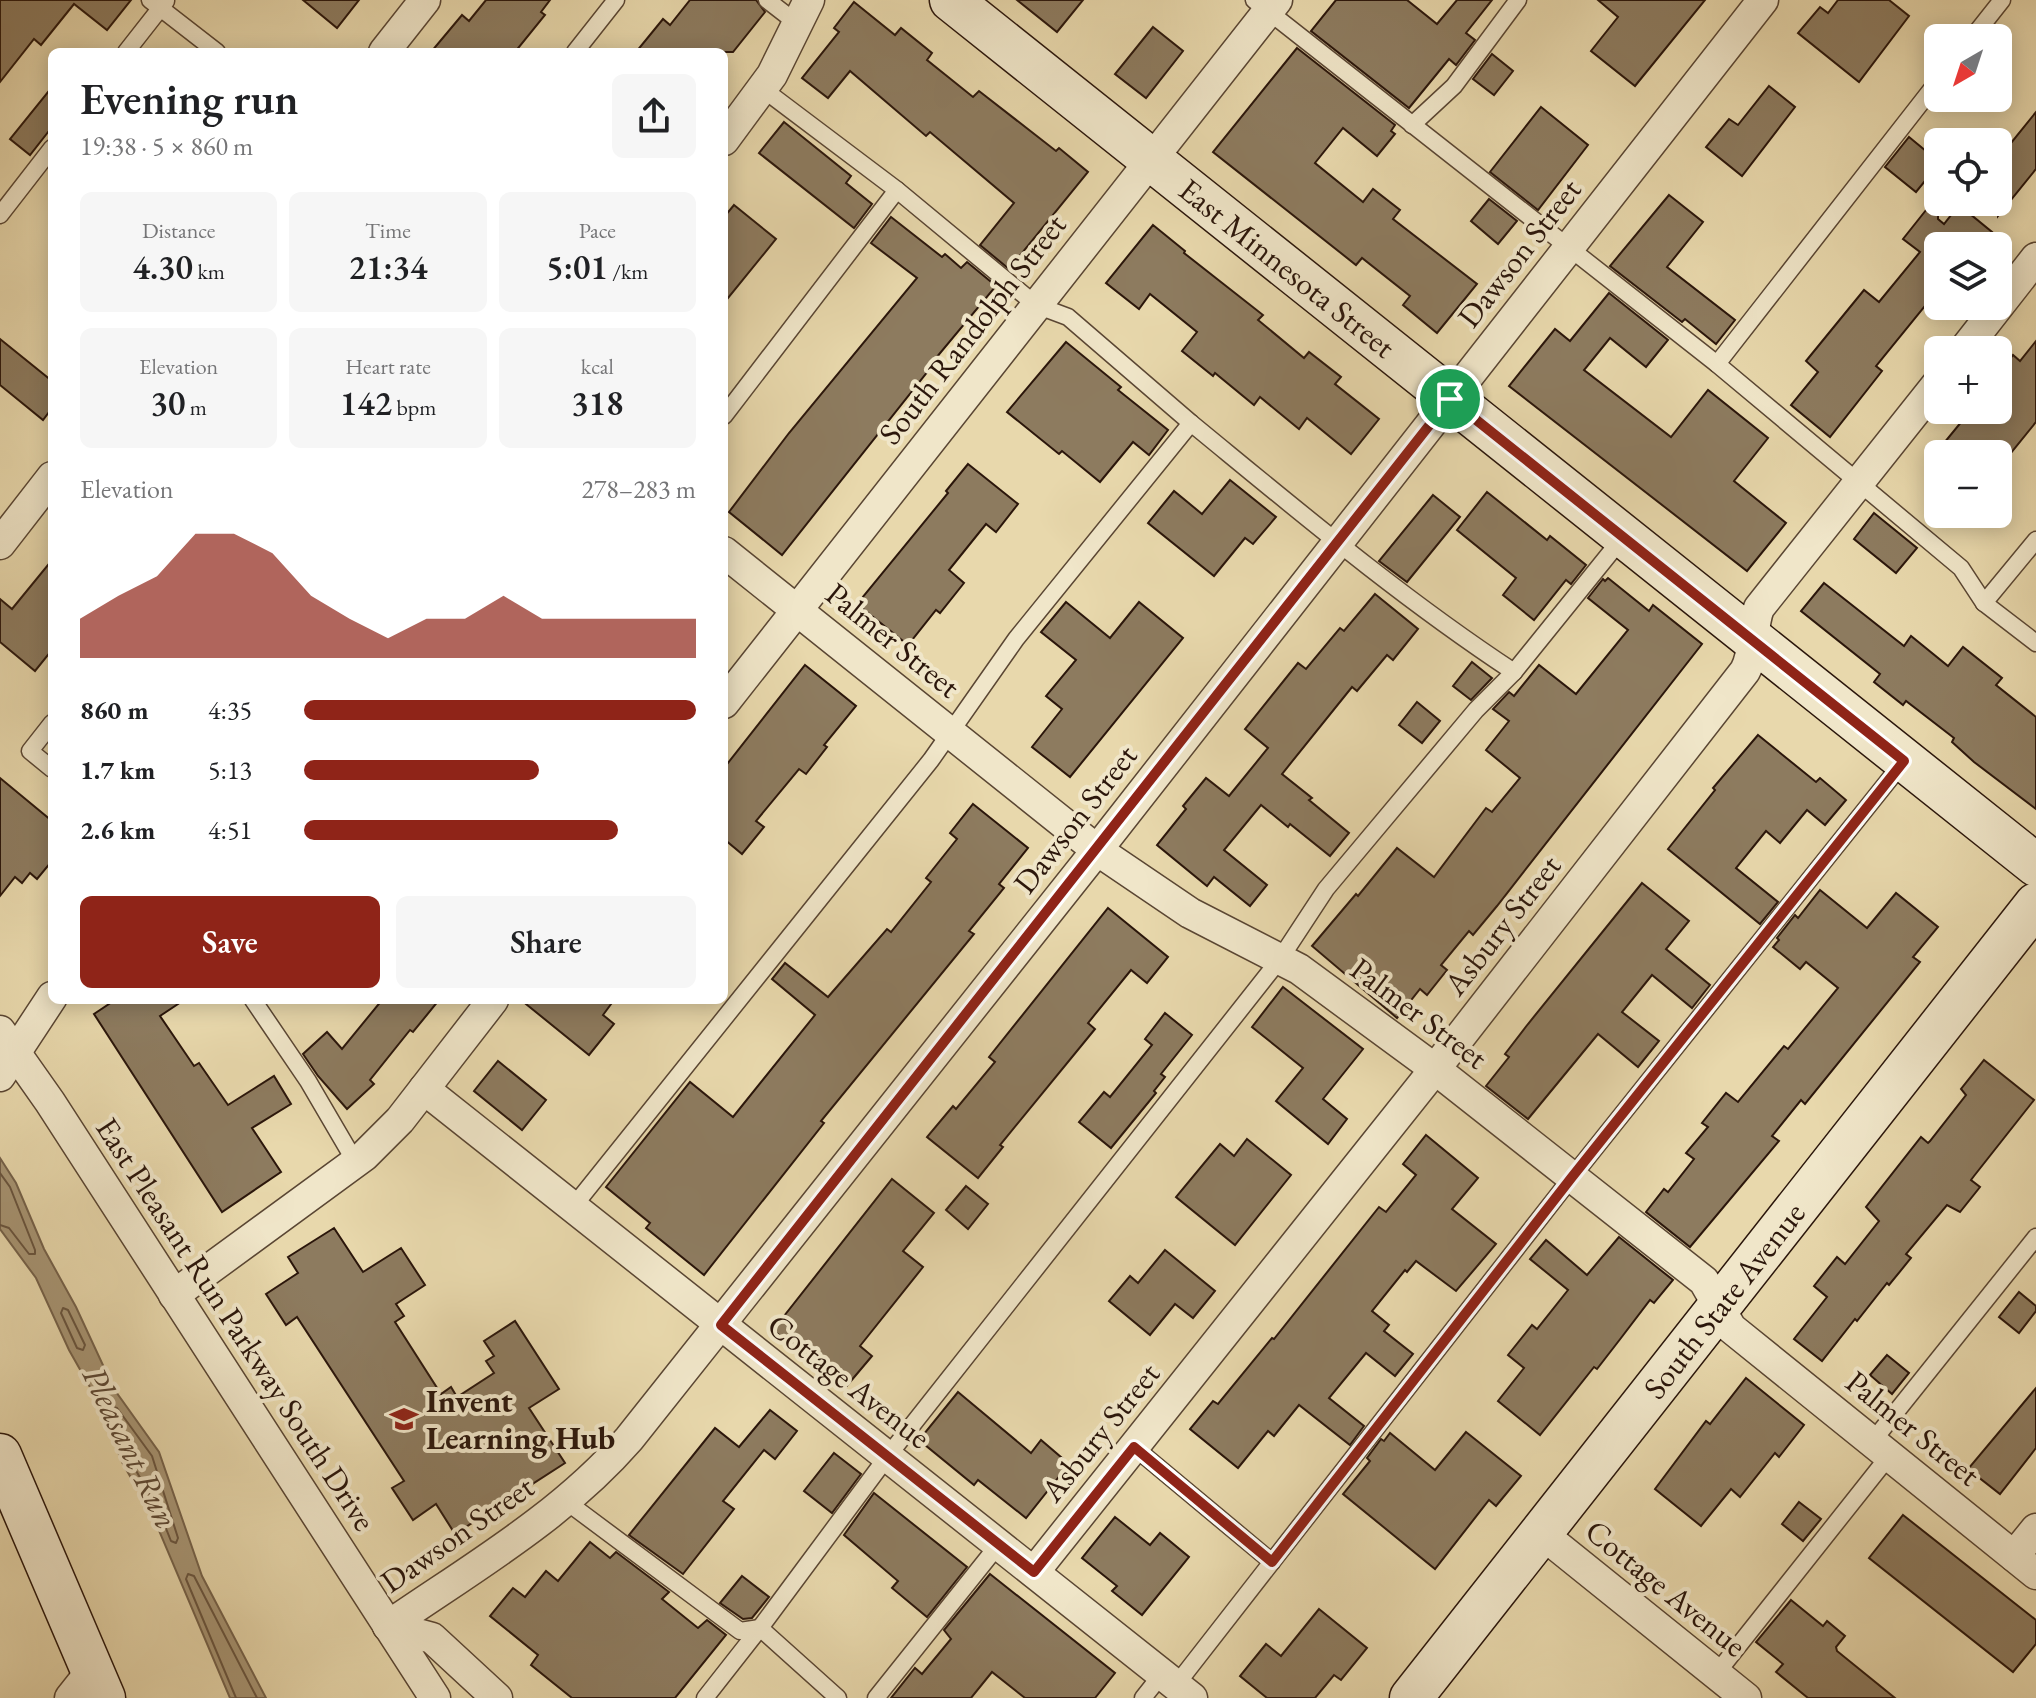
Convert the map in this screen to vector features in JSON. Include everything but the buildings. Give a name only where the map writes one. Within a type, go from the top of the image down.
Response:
[{"type":"street","points":[[387,48],[425,0]]},
{"type":"street","name":"East Minnesota Street","points":[[951,0],[2036,865]]},
{"type":"street","name":"Dawson Street","points":[[388,1626],[541,1523],[567,1502],[623,1446],[1097,850],[1763,0]]},
{"type":"street","name":"South Randolph Street","points":[[728,698],[1151,160],[1266,4]]},
{"type":"street","points":[[728,135],[763,89],[803,12]]},
{"type":"street","points":[[1975,336],[2036,258]]},
{"type":"street","name":"Asbury Street","points":[[1034,1572],[1435,1069],[1745,671],[1751,660],[1759,608],[1924,401]]},
{"type":"street","points":[[0,544],[48,482]]},
{"type":"street","name":"Palmer Street","points":[[728,555],[1097,850],[1190,913],[1299,969],[1435,1069],[1704,1281],[1731,1328],[2025,1565]]},
{"type":"street","name":"South State Avenue","points":[[1411,1698],[2036,904]]},
{"type":"street","points":[[5,1052],[48,1002]]},
{"type":"street","points":[[174,1295],[356,1163],[400,1120],[490,1004]]},
{"type":"street","name":"East Pleasant Run Parkway South Drive","points":[[5,1052],[174,1295],[435,1698]]},
{"type":"street","name":"Cottage Avenue","points":[[424,1089],[1177,1686]]},
{"type":"street","points":[[0,1455],[89,1688]]},
{"type":"street","points":[[2025,1565],[2036,1529]]},
{"type":"street","name":"Cottage Avenue","points":[[1541,1533],[1746,1698]]},
{"type":"street","points":[[388,1626],[432,1638],[497,1698]]},
{"type":"lane","points":[[578,48],[616,0]]},
{"type":"lane","points":[[767,0],[803,12]]},
{"type":"lane","points":[[1412,125],[1454,86],[1518,0]]},
{"type":"lane","points":[[1983,24],[2002,0]]},
{"type":"lane","points":[[129,48],[159,3],[212,48]]},
{"type":"lane","points":[[1266,4],[1412,125],[1717,364],[1860,482],[1961,568],[1984,603],[2036,643]]},
{"type":"lane","points":[[763,89],[897,190],[1036,305],[1068,317],[1338,544],[1460,637],[1514,672]]},
{"type":"lane","points":[[1717,364],[1924,99]]},
{"type":"lane","points":[[0,215],[48,153]]},
{"type":"lane","points":[[728,411],[897,190]]},
{"type":"lane","points":[[573,1207],[931,760],[1016,639],[1191,423]]},
{"type":"lane","points":[[705,1698],[887,1457],[1280,959],[1326,889],[1476,710],[1514,672],[1623,537]]},
{"type":"lane","points":[[1984,603],[2036,540]]},
{"type":"lane","points":[[48,728],[30,751],[48,766]]},
{"type":"lane","points":[[1143,1698],[1177,1686],[1572,1177],[1904,761]]},
{"type":"lane","points":[[262,1004],[356,1163]]},
{"type":"lane","points":[[1716,1674],[2036,1237]]},
{"type":"lane","points":[[1134,1447],[1272,1562]]},
{"type":"lane","points":[[567,1502],[740,1631],[760,1628]]},
{"type":"lane","points":[[876,1698],[999,1544]]},
{"type":"lane","points":[[760,1628],[838,1698]]},
{"type":"water","name":"Pleasant Run","points":[[0,1158],[16,1183],[44,1249],[76,1307],[114,1389],[159,1452],[202,1576],[266,1698],[230,1698],[152,1514],[123,1464],[95,1396],[69,1350],[36,1278],[0,1229]]},
{"type":"place","name":"Invent Learning Hub","points":[[404,1419]]},
{"type":"route","points":[[1450,399],[1904,761],[1572,1177],[1272,1562],[1134,1447],[1034,1572],[721,1325],[1450,399]]}]
